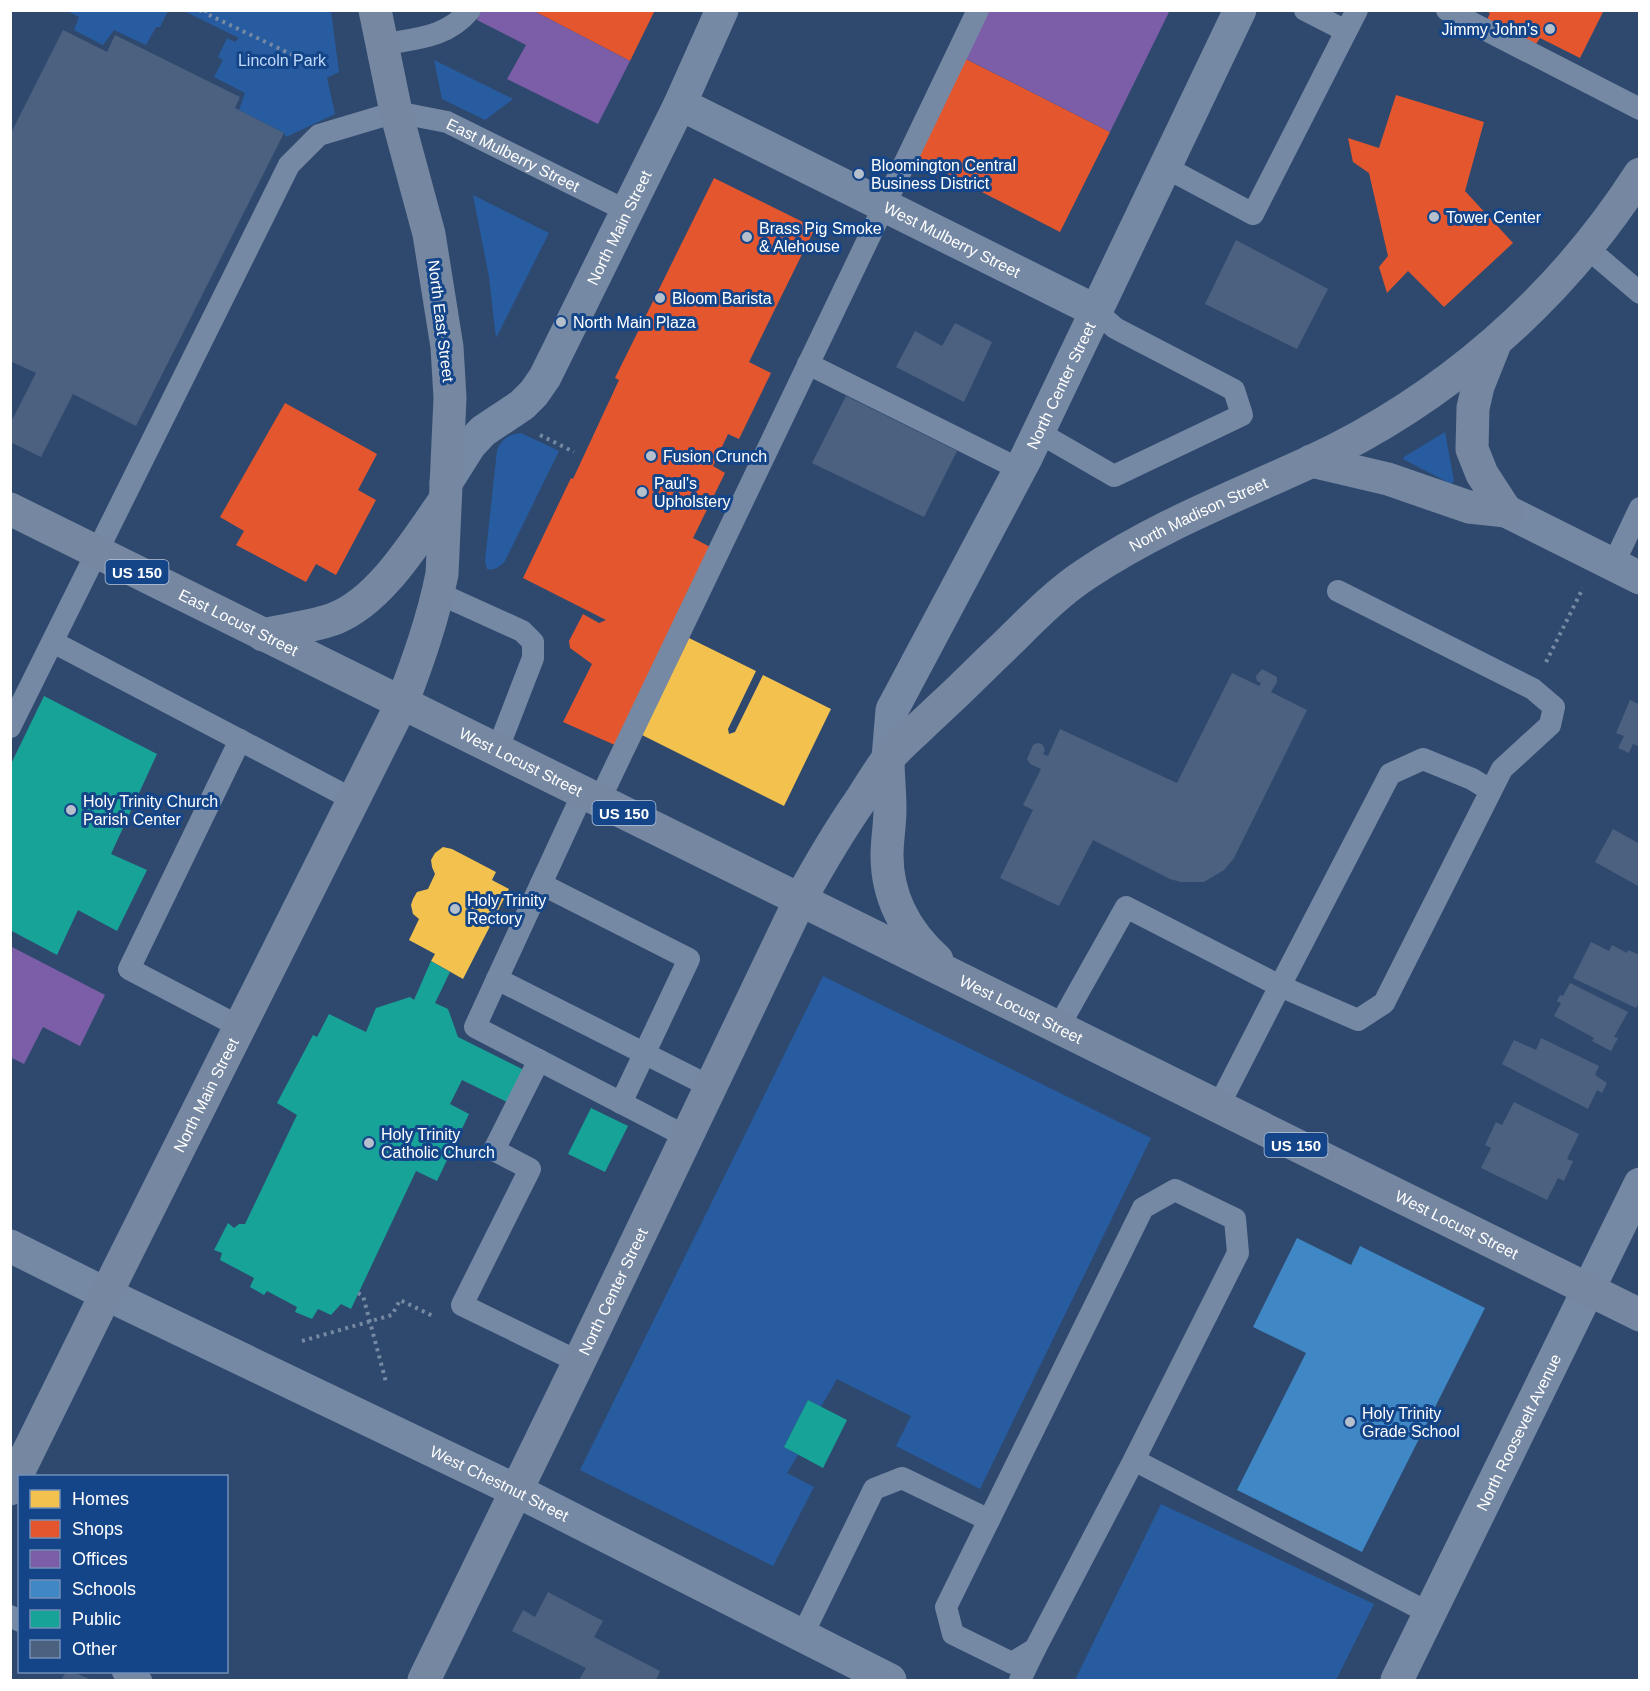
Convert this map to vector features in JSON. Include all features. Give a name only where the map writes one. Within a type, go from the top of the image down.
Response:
[{"type":"main road","name":"North East Street","points":[[375,10],[396,112],[429,234],[447,347],[450,398],[442,573],[426,640],[402,704]]},
{"type":"main road","name":"North Madison Street","points":[[800,900],[824,855],[888,758],[1041,610],[1084,574],[1189,515],[1311,461],[1411,407],[1450,379],[1496,342],[1545,293],[1622,202],[1640,174]]},
{"type":"main road","points":[[1496,342],[1476,397],[1472,449],[1482,474],[1506,511]]},
{"type":"main road","points":[[1311,461],[1388,479],[1469,507],[1506,511]]},
{"type":"main road","points":[[263,635],[333,620],[358,607],[389,576],[446,492]]},
{"type":"main road","name":"East Locust Street","points":[[10,509],[402,704]]},
{"type":"main road","name":"West Locust Street","points":[[402,704],[1640,1315]]},
{"type":"main road","name":"North Main Street","points":[[10,1489],[402,704]]},
{"type":"main road","points":[[888,758],[890,809],[887,856],[891,891],[903,921],[924,949],[954,976]]},
{"type":"main road","name":"North Center Street","points":[[424,1680],[800,900]]},
{"type":"street","name":"North Main Street","points":[[446,492],[470,445],[483,431],[522,405],[534,393],[545,376],[680,104],[722,10]]},
{"type":"street","name":"North Center Street","points":[[888,758],[892,710],[1038,432],[1240,10]]},
{"type":"street","name":"West Mulberry Street","points":[[680,104],[1096,311]]},
{"type":"street","points":[[1506,511],[1626,571]]},
{"type":"street","name":"North Roosevelt Avenue","points":[[1396,1680],[1640,1184]]},
{"type":"street","name":"West Chestnut Street","points":[[10,1246],[517,1491],[890,1680]]},
{"type":"lane","points":[[381,45],[440,33],[457,24],[470,10]]},
{"type":"lane","points":[[687,1137],[475,1028],[541,884],[591,797],[808,364],[978,10]]},
{"type":"lane","points":[[1305,10],[1346,31]]},
{"type":"lane","points":[[1165,167],[1253,214],[1356,10]]},
{"type":"lane","points":[[1447,10],[1640,109]]},
{"type":"lane","points":[[10,727],[289,165],[319,135],[396,112]]},
{"type":"lane","name":"East Mulberry Street","points":[[396,112],[447,122],[627,211]]},
{"type":"lane","points":[[1586,247],[1640,293]]},
{"type":"lane","points":[[1038,432],[1114,476],[1242,415],[1234,390],[1115,328],[1096,311]]},
{"type":"lane","points":[[808,364],[1019,469]]},
{"type":"lane","points":[[1626,571],[1640,508]]},
{"type":"lane","points":[[1058,1028],[1126,906],[1280,986],[1358,1020],[1384,1003],[1502,769],[1550,725],[1554,707],[1533,689],[1338,591]]},
{"type":"lane","points":[[438,593],[522,632],[533,642],[533,658],[497,751]]},
{"type":"lane","points":[[52,642],[354,800]]},
{"type":"lane","points":[[240,740],[129,969],[240,1027]]},
{"type":"lane","points":[[1218,1107],[1390,774],[1423,759],[1490,790]]},
{"type":"lane","points":[[541,884],[689,959],[621,1103]]},
{"type":"lane","points":[[497,979],[711,1087]]},
{"type":"lane","points":[[539,1060],[494,1149],[530,1169],[462,1305],[579,1362]]},
{"type":"lane","points":[[1020,1680],[1238,1253],[1235,1219],[1175,1190],[1143,1208],[946,1606],[953,1635],[1012,1663],[1035,1649]]},
{"type":"lane","points":[[1134,1460],[1429,1613]]},
{"type":"lane","points":[[802,1635],[874,1489],[902,1478],[989,1520]]},
{"type":"lane","points":[[127,1673],[141,1680]]},
{"type":"path","points":[[199,10],[318,67]]},
{"type":"path","points":[[1558,639],[1585,585]]},
{"type":"path","points":[[358,1293],[363,1296],[386,1382]]},
{"type":"path","points":[[302,1341],[392,1315],[399,1300],[440,1319],[462,1305]]},
{"type":"green space","points":[[67,11],[168,11],[160,27],[156,27],[146,45],[114,30],[103,45],[74,30],[79,17]]},
{"type":"green space","name":"Lincoln Park","points":[[184,11],[331,11],[339,72],[327,78],[335,114],[286,137],[284,133],[239,110],[245,93],[214,77],[223,60],[218,57],[227,38],[235,42],[239,38]]},
{"type":"green space","points":[[434,60],[513,99],[485,120],[442,99]]},
{"type":"green space","points":[[473,195],[549,233],[496,338],[489,277]]},
{"type":"green space","points":[[1445,432],[1454,481],[1451,484],[1403,459]]},
{"type":"green space","points":[[521,433],[559,451],[505,561],[497,568],[487,569],[485,561],[497,450],[506,438]]},
{"type":"green space","points":[[823,976],[1151,1138],[980,1489],[896,1446],[911,1416],[837,1379],[821,1407],[808,1400],[784,1447],[798,1455],[787,1473],[814,1487],[773,1566],[580,1470]]},
{"type":"green space","points":[[1161,1504],[1374,1604],[1336,1680],[1075,1680]]},
{"type":"building: Homes","points":[[689,638],[756,671],[728,729],[729,734],[735,732],[763,675],[831,709],[784,806],[642,735]]},
{"type":"building: Homes","name":"Holy Trinity Rectory","points":[[443,847],[452,849],[496,872],[492,880],[509,889],[463,979],[431,961],[435,954],[409,940],[419,919],[413,914],[411,905],[413,899],[417,892],[428,889],[435,874],[431,860],[435,853]]},
{"type":"building: Shops","points":[[532,10],[655,10],[630,61]]},
{"type":"building: Shops","name":"Jimmy John's","points":[[1484,10],[1604,10],[1580,58],[1540,38],[1536,44],[1487,20],[1490,13]]},
{"type":"building: Shops","points":[[964,58],[1110,132],[1060,232],[937,169],[935,172],[914,161]]},
{"type":"building: Shops","name":"Tower Center","points":[[1396,95],[1484,122],[1465,191],[1513,243],[1444,307],[1408,271],[1387,293],[1379,267],[1388,256],[1369,173],[1353,162],[1348,138],[1379,148]]},
{"type":"building: Shops","points":[[714,178],[815,228],[749,362],[771,373],[739,439],[728,434],[713,466],[725,473],[693,538],[716,550],[617,746],[563,722],[592,664],[570,648],[569,641],[583,614],[599,623],[606,620],[523,578],[619,380],[615,378]]},
{"type":"building: Shops","points":[[285,403],[377,454],[358,490],[376,500],[336,575],[316,564],[306,582],[236,545],[244,531],[220,517]]},
{"type":"building: Offices","points":[[482,10],[532,10],[630,61],[598,124],[507,79],[526,45],[477,20]]},
{"type":"building: Offices","points":[[988,10],[1170,10],[1110,132],[964,58]]},
{"type":"building: Offices","points":[[12,947],[105,995],[80,1046],[43,1027],[24,1064],[10,1057],[10,951]]},
{"type":"building: Schools","name":"Holy Trinity Grade School","points":[[1297,1238],[1351,1265],[1360,1246],[1485,1308],[1362,1552],[1237,1490],[1306,1353],[1253,1327]]},
{"type":"building: Public","name":"Holy Trinity Church Parish Center","points":[[44,696],[157,754],[111,854],[147,870],[117,931],[78,910],[57,955],[10,930],[10,766]]},
{"type":"building: Public","name":"Holy Trinity Catholic Church","points":[[431,961],[450,972],[435,1003],[448,1009],[458,1037],[524,1070],[507,1102],[462,1080],[450,1104],[469,1114],[437,1181],[416,1171],[351,1309],[341,1304],[331,1315],[318,1309],[312,1319],[295,1312],[297,1307],[267,1291],[264,1295],[250,1287],[254,1278],[220,1260],[222,1253],[214,1250],[228,1223],[234,1228],[239,1224],[245,1224],[297,1115],[277,1103],[313,1035],[317,1037],[329,1014],[366,1032],[376,1008],[410,997],[414,1000]]},
{"type":"building: Public","points":[[591,1108],[628,1126],[605,1172],[568,1154]]},
{"type":"building: Public","points":[[808,1400],[847,1420],[823,1468],[784,1447]]},
{"type":"building: Other","points":[[63,30],[107,52],[115,35],[240,97],[235,108],[284,133],[136,426],[73,394],[41,457],[10,442],[10,424],[36,373],[10,361],[10,135]]},
{"type":"building: Other","points":[[1236,240],[1328,289],[1297,349],[1205,304]]},
{"type":"building: Other","points":[[955,323],[992,342],[964,402],[896,367],[915,331],[942,346]]},
{"type":"building: Other","points":[[846,396],[957,451],[924,517],[812,463]]},
{"type":"building: Other","points":[[1262,669],[1277,677],[1277,682],[1271,692],[1307,710],[1234,858],[1224,870],[1204,882],[1181,882],[1170,879],[1093,840],[1059,906],[1000,878],[1033,810],[1023,805],[1041,769],[1030,764],[1027,759],[1033,745],[1042,744],[1045,750],[1043,754],[1048,756],[1060,729],[1177,783],[1232,673],[1259,686],[1261,683],[1257,681],[1256,676]]},
{"type":"building: Other","points":[[1630,700],[1640,705],[1640,747],[1633,744],[1629,753],[1618,748],[1624,736],[1616,733]]},
{"type":"building: Other","points":[[1613,829],[1640,844],[1640,887],[1595,862]]},
{"type":"building: Other","points":[[1591,942],[1609,951],[1612,945],[1627,953],[1628,950],[1640,955],[1640,1000],[1636,1008],[1573,978]]},
{"type":"building: Other","points":[[1570,983],[1628,1012],[1614,1037],[1618,1038],[1611,1051],[1592,1041],[1594,1038],[1554,1016],[1561,1003],[1557,1001],[1560,995],[1563,996]]},
{"type":"building: Other","points":[[1541,1038],[1599,1066],[1595,1075],[1607,1083],[1602,1093],[1597,1090],[1588,1109],[1502,1064],[1514,1040],[1536,1050]]},
{"type":"building: Other","points":[[1514,1102],[1579,1134],[1567,1159],[1573,1161],[1564,1181],[1558,1178],[1547,1200],[1481,1168],[1491,1148],[1485,1145],[1496,1122],[1502,1125]]},
{"type":"building: Other","points":[[548,1592],[603,1621],[594,1637],[660,1671],[656,1680],[579,1680],[586,1668],[512,1631],[523,1610],[535,1617]]},
{"type":"building: Other","points":[[65,1673],[75,1673],[92,1680],[61,1680]]},
{"type":"place","name":"Jimmy John's","points":[[1550,29]]},
{"type":"place","name":"Bloomington Central Business District","points":[[859,174]]},
{"type":"place","name":"Tower Center","points":[[1434,217]]},
{"type":"place","name":"Brass Pig Smoke & Alehouse","points":[[747,237]]},
{"type":"place","name":"Bloom Barista","points":[[660,298]]},
{"type":"place","name":"North Main Plaza","points":[[561,322]]},
{"type":"place","name":"Fusion Crunch","points":[[651,456]]},
{"type":"place","name":"Paul's Upholstery","points":[[642,492]]},
{"type":"place","name":"Holy Trinity Church Parish Center","points":[[71,810]]},
{"type":"place","name":"Holy Trinity Rectory","points":[[455,909]]},
{"type":"place","name":"Holy Trinity Catholic Church","points":[[369,1143]]},
{"type":"place","name":"Holy Trinity Grade School","points":[[1350,1422]]}]
